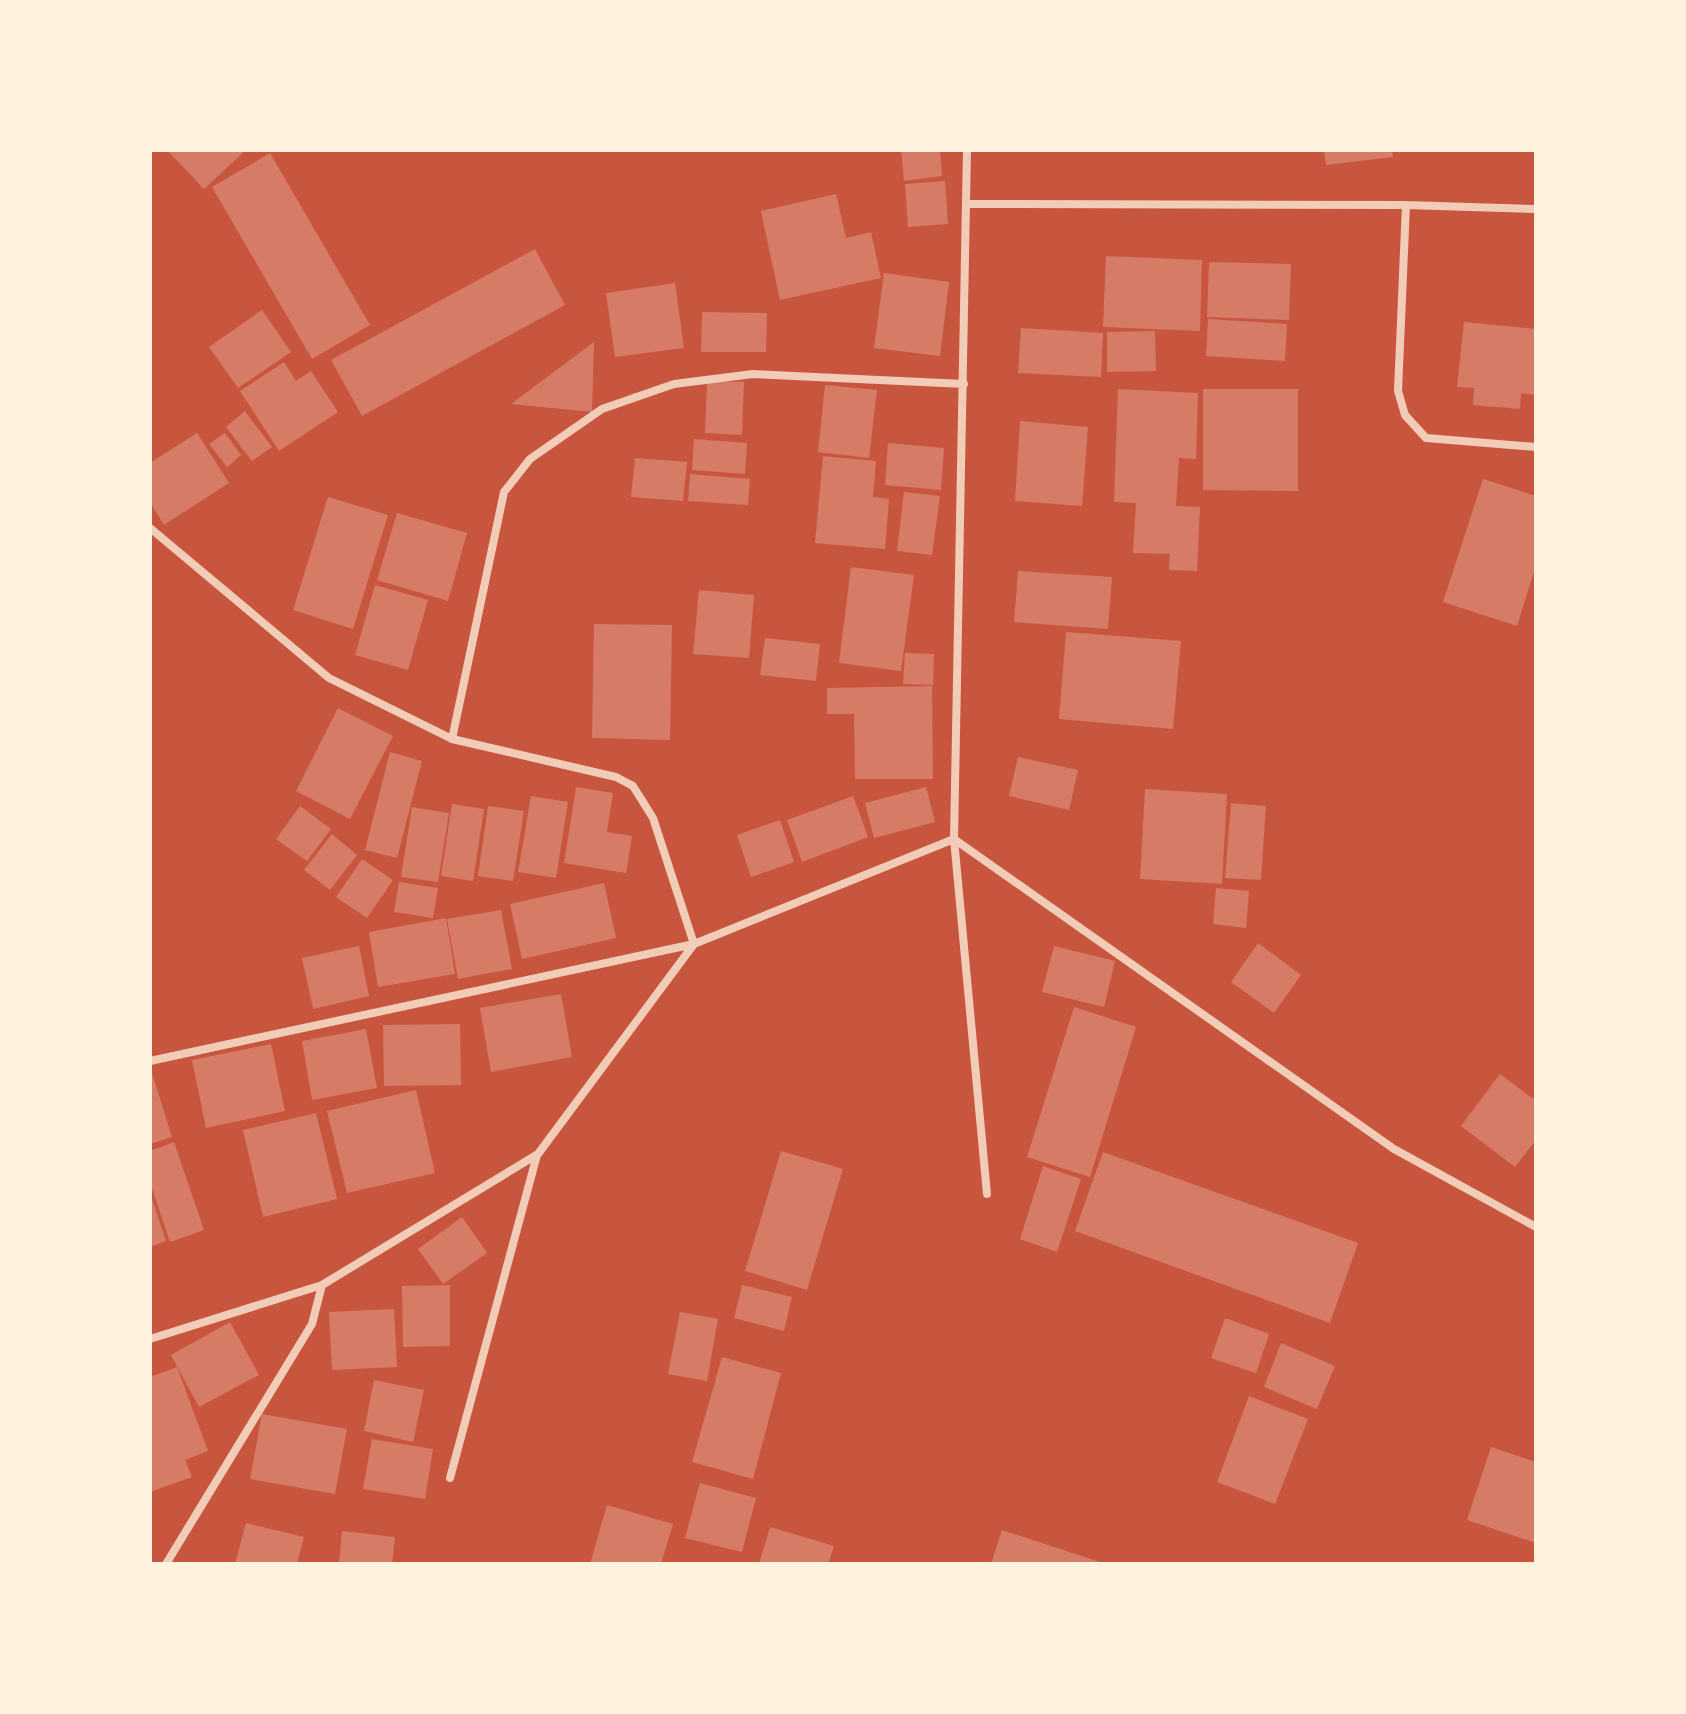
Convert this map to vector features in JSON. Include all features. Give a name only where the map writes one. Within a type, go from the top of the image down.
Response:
[{"type":"street","points":[[967,150],[954,839],[987,1194]]},
{"type":"street","points":[[968,204],[1406,205],[1536,209]]},
{"type":"street","points":[[1406,205],[1398,391],[1405,415],[1426,438],[1536,447]]},
{"type":"street","points":[[452,739],[504,492],[530,459],[602,409],[674,384],[753,374],[964,384]]},
{"type":"street","points":[[150,528],[329,678],[452,739],[616,777],[633,786],[653,818],[694,944]]},
{"type":"street","points":[[150,1061],[694,944],[954,839]]},
{"type":"street","points":[[954,839],[1394,1149],[1536,1227]]},
{"type":"street","points":[[450,1478],[538,1154],[694,944]]},
{"type":"street","points":[[150,1339],[322,1285],[538,1154]]},
{"type":"street","points":[[166,1564],[312,1324],[322,1285]]},
{"type":"building","points":[[167,150],[246,150],[204,189]]},
{"type":"building","points":[[901,150],[940,150],[942,176],[904,181]]},
{"type":"building","points":[[1324,150],[1392,150],[1393,157],[1326,165]]},
{"type":"building","points":[[270,153],[370,325],[312,359],[212,187]]},
{"type":"building","points":[[945,181],[948,224],[908,227],[905,184]]},
{"type":"building","points":[[836,194],[846,238],[871,232],[881,278],[780,300],[761,211]]},
{"type":"building","points":[[535,249],[565,305],[362,416],[331,360]]},
{"type":"building","points":[[1106,256],[1202,260],[1200,331],[1103,327]]},
{"type":"building","points":[[1209,262],[1291,264],[1289,320],[1207,317]]},
{"type":"building","points":[[884,273],[949,282],[940,356],[874,348]]},
{"type":"building","points":[[675,283],[684,348],[615,357],[606,293]]},
{"type":"building","points":[[262,310],[291,352],[238,388],[209,347]]},
{"type":"building","points":[[702,312],[767,313],[766,352],[701,352]]},
{"type":"building","points":[[1208,319],[1287,324],[1285,361],[1206,356]]},
{"type":"building","points":[[1464,322],[1536,329],[1536,395],[1521,393],[1520,409],[1473,405],[1474,388],[1457,387]]},
{"type":"building","points":[[1021,328],[1103,333],[1101,377],[1018,373]]},
{"type":"building","points":[[1155,331],[1156,371],[1107,372],[1107,332]]},
{"type":"building","points":[[594,342],[592,412],[511,404]]},
{"type":"building","points":[[284,362],[296,381],[311,371],[338,412],[279,451],[240,391]]},
{"type":"building","points":[[707,381],[744,382],[742,435],[705,433]]},
{"type":"building","points":[[825,385],[877,390],[869,458],[818,452]]},
{"type":"building","points":[[1118,389],[1198,393],[1196,459],[1179,458],[1176,506],[1200,507],[1197,571],[1169,570],[1170,554],[1133,553],[1136,503],[1114,502]]},
{"type":"building","points":[[1203,389],[1298,389],[1298,491],[1203,490]]},
{"type":"building","points":[[245,411],[272,447],[252,461],[226,427]]},
{"type":"building","points":[[1020,421],[1088,427],[1082,506],[1015,501]]},
{"type":"building","points":[[197,433],[229,483],[164,525],[150,502],[150,463]]},
{"type":"building","points":[[225,433],[241,455],[227,467],[209,444]]},
{"type":"building","points":[[694,439],[747,443],[745,474],[692,470]]},
{"type":"building","points":[[888,443],[944,448],[941,490],[885,485]]},
{"type":"building","points":[[823,456],[876,461],[873,497],[889,499],[885,549],[815,543]]},
{"type":"building","points":[[635,458],[687,462],[683,501],[631,497]]},
{"type":"building","points":[[690,474],[750,479],[748,505],[688,501]]},
{"type":"building","points":[[1483,479],[1536,496],[1536,565],[1517,626],[1443,602]]},
{"type":"building","points":[[904,492],[940,496],[932,555],[897,551]]},
{"type":"building","points":[[328,497],[388,515],[353,629],[293,610]]},
{"type":"building","points":[[397,513],[467,533],[448,601],[377,580]]},
{"type":"building","points":[[851,567],[914,575],[901,671],[839,663]]},
{"type":"building","points":[[1018,571],[1112,577],[1108,629],[1014,622]]},
{"type":"building","points":[[375,585],[428,600],[408,670],[355,655]]},
{"type":"building","points":[[699,590],[754,595],[749,658],[693,654]]},
{"type":"building","points":[[594,624],[672,625],[670,740],[592,738]]},
{"type":"building","points":[[1066,632],[1181,641],[1173,729],[1059,719]]},
{"type":"building","points":[[765,638],[820,644],[816,681],[760,675]]},
{"type":"building","points":[[905,653],[934,654],[933,685],[903,684]]},
{"type":"building","points":[[932,686],[933,779],[855,779],[854,714],[827,714],[827,688]]},
{"type":"building","points":[[338,708],[393,736],[350,819],[296,791]]},
{"type":"building","points":[[390,752],[422,761],[397,858],[365,850]]},
{"type":"building","points":[[1018,757],[1078,770],[1069,810],[1009,796]]},
{"type":"building","points":[[576,787],[613,793],[607,832],[632,836],[626,873],[564,863]]},
{"type":"building","points":[[926,787],[935,822],[874,838],[865,803]]},
{"type":"building","points":[[1145,789],[1227,794],[1222,884],[1140,879]]},
{"type":"building","points":[[531,796],[568,802],[556,878],[518,872]]},
{"type":"building","points":[[853,796],[868,837],[802,862],[787,820]]},
{"type":"building","points":[[1231,803],[1266,806],[1261,880],[1225,878]]},
{"type":"building","points":[[452,804],[484,809],[473,881],[441,876]]},
{"type":"building","points":[[300,806],[331,829],[307,861],[276,839]]},
{"type":"building","points":[[488,806],[524,811],[513,881],[478,876]]},
{"type":"building","points":[[412,807],[449,813],[438,882],[401,877]]},
{"type":"building","points":[[780,820],[794,862],[751,877],[737,835]]},
{"type":"building","points":[[332,834],[357,855],[330,890],[304,870]]},
{"type":"building","points":[[362,859],[393,880],[367,918],[336,897]]},
{"type":"building","points":[[399,882],[438,888],[433,918],[394,912]]},
{"type":"building","points":[[604,883],[616,938],[522,959],[510,904]]},
{"type":"building","points":[[1216,888],[1249,891],[1246,928],[1213,924]]},
{"type":"building","points":[[501,910],[512,969],[458,979],[447,919]]},
{"type":"building","points":[[446,918],[455,974],[378,987],[369,932]]},
{"type":"building","points":[[1258,943],[1301,975],[1274,1013],[1231,982]]},
{"type":"building","points":[[359,946],[369,996],[313,1009],[302,958]]},
{"type":"building","points":[[1054,946],[1115,961],[1104,1007],[1042,992]]},
{"type":"building","points":[[561,994],[572,1057],[491,1072],[480,1008]]},
{"type":"building","points":[[1074,1007],[1136,1027],[1090,1177],[1027,1157]]},
{"type":"building","points":[[460,1024],[461,1085],[384,1086],[383,1025]]},
{"type":"building","points":[[366,1029],[377,1088],[312,1100],[302,1041]]},
{"type":"building","points":[[271,1044],[285,1111],[206,1128],[192,1060]]},
{"type":"building","points":[[150,1067],[172,1137],[150,1144]]},
{"type":"building","points":[[1500,1074],[1536,1101],[1536,1140],[1515,1167],[1461,1126]]},
{"type":"building","points":[[416,1090],[435,1173],[347,1193],[327,1111]]},
{"type":"building","points":[[316,1113],[337,1199],[263,1217],[243,1130]]},
{"type":"building","points":[[174,1142],[204,1230],[170,1242],[150,1182],[150,1151]]},
{"type":"building","points":[[781,1151],[843,1169],[807,1290],[745,1271]]},
{"type":"building","points":[[1103,1152],[1358,1243],[1330,1323],[1075,1231]]},
{"type":"building","points":[[1043,1166],[1081,1179],[1057,1252],[1020,1239]]},
{"type":"building","points":[[150,1197],[166,1241],[150,1247]]},
{"type":"building","points":[[462,1217],[487,1253],[443,1284],[418,1249]]},
{"type":"building","points":[[450,1285],[450,1346],[403,1347],[402,1286]]},
{"type":"building","points":[[742,1285],[792,1297],[784,1331],[734,1318]]},
{"type":"building","points":[[394,1309],[397,1367],[332,1370],[329,1312]]},
{"type":"building","points":[[680,1312],[718,1319],[707,1381],[668,1374]]},
{"type":"building","points":[[1225,1318],[1269,1334],[1256,1373],[1211,1358]]},
{"type":"building","points":[[230,1322],[259,1375],[199,1407],[171,1355]]},
{"type":"building","points":[[1281,1343],[1335,1366],[1317,1409],[1264,1387]]},
{"type":"building","points":[[722,1357],[781,1373],[753,1479],[692,1462]]},
{"type":"building","points":[[177,1367],[208,1451],[185,1460],[192,1477],[150,1492],[150,1377]]},
{"type":"building","points":[[374,1380],[424,1390],[413,1442],[364,1431]]},
{"type":"building","points":[[1249,1396],[1308,1419],[1275,1504],[1217,1482]]},
{"type":"building","points":[[262,1414],[347,1429],[335,1494],[250,1479]]},
{"type":"building","points":[[372,1439],[433,1449],[425,1499],[363,1489]]},
{"type":"building","points":[[1491,1447],[1536,1462],[1536,1543],[1467,1520]]},
{"type":"building","points":[[700,1483],[756,1498],[742,1552],[685,1538]]},
{"type":"building","points":[[607,1505],[673,1524],[661,1564],[590,1564]]},
{"type":"building","points":[[246,1523],[304,1537],[297,1564],[235,1564]]},
{"type":"building","points":[[770,1527],[834,1546],[828,1564],[759,1564]]},
{"type":"building","points":[[1002,1530],[1103,1563],[1103,1564],[991,1564]]},
{"type":"building","points":[[342,1531],[395,1537],[392,1564],[339,1564]]}]
